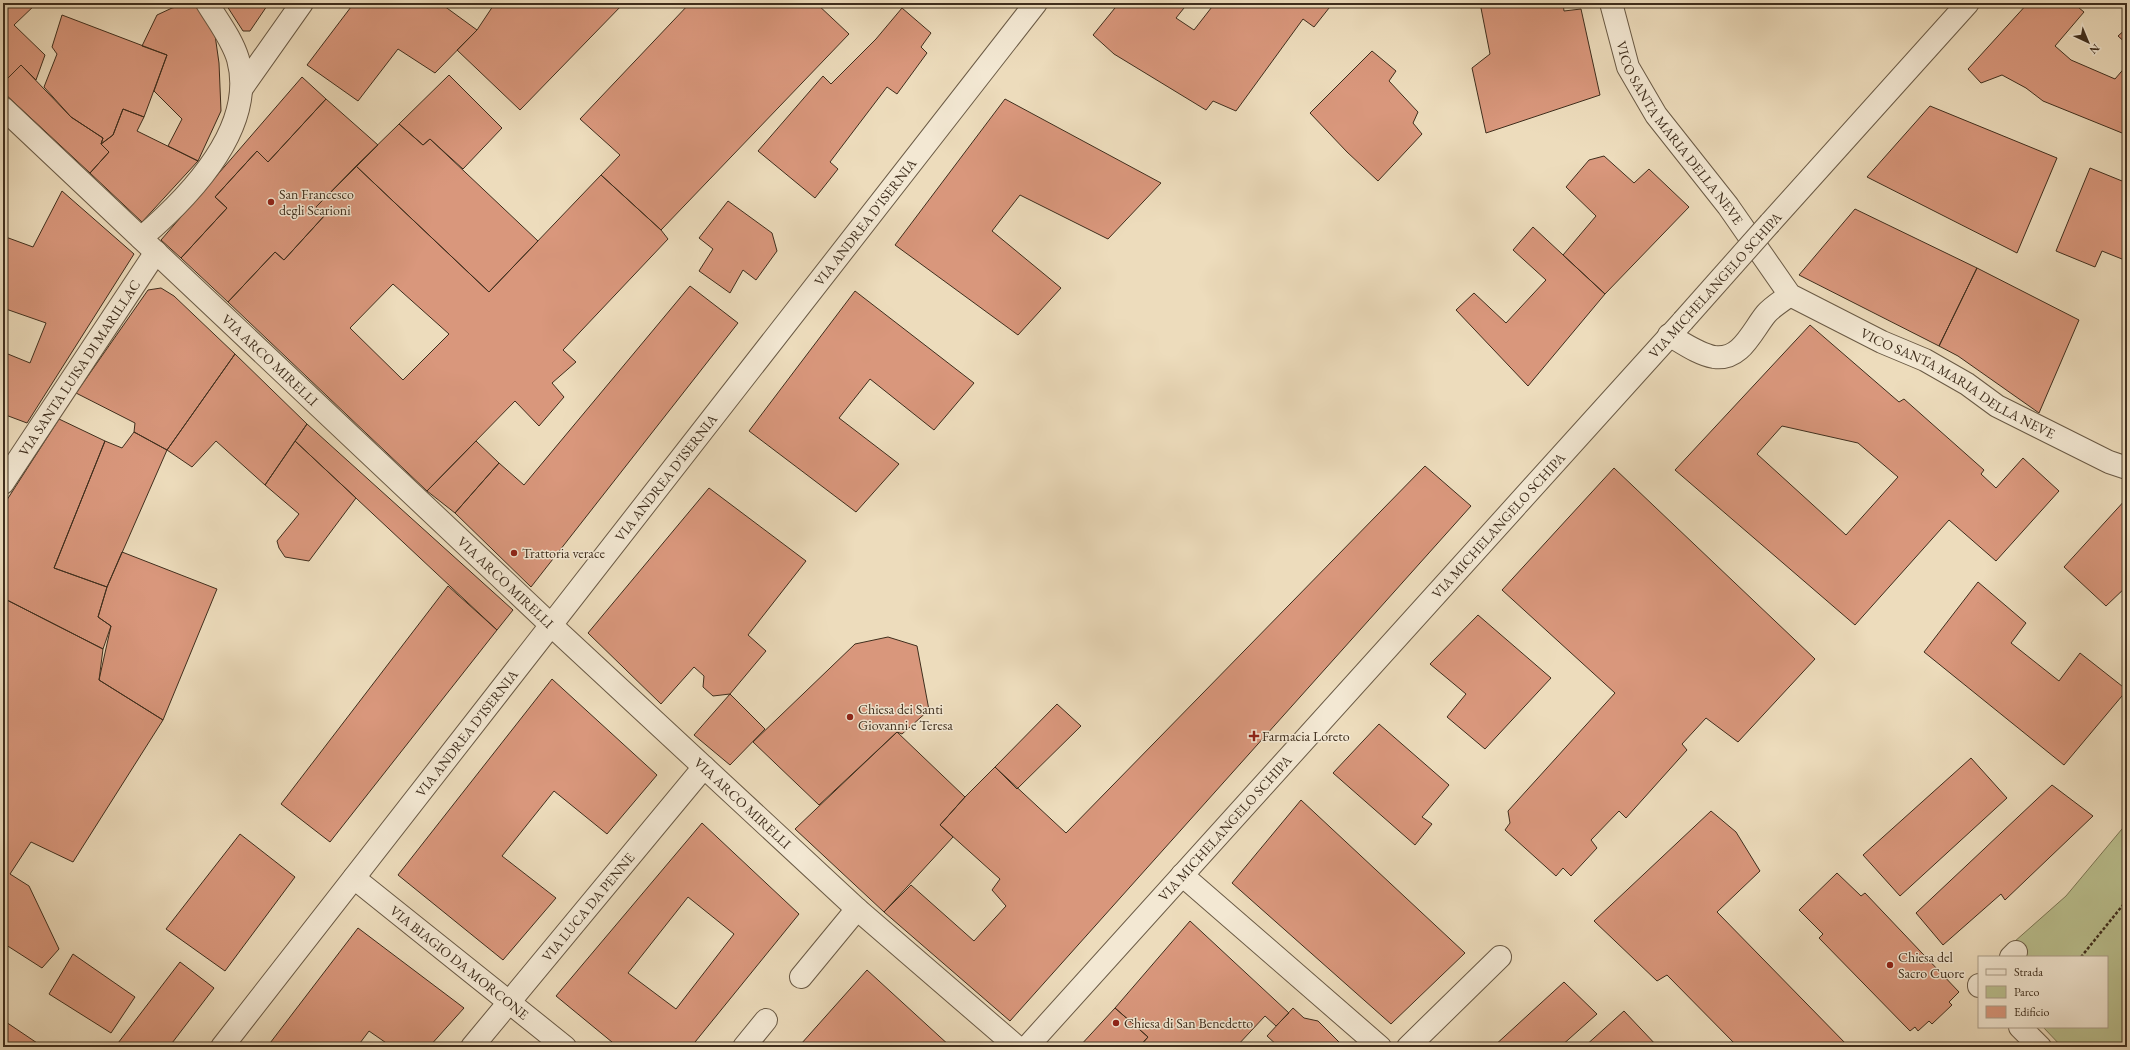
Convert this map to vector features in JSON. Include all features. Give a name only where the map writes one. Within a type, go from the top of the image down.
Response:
[{"type":"street","points":[[207,3],[233,44],[238,59],[242,88]]},
{"type":"street","points":[[242,88],[302,3]]},
{"type":"street","name":"VIA ANDREA D'ISERNIA","points":[[222,1047],[552,626],[1036,3]]},
{"type":"street","name":"VICO SANTA MARIA DELLA NEVE","points":[[1611,3],[1628,67],[1656,115],[1728,206],[1790,295],[1882,342],[1925,360],[1967,384],[1997,406],[2108,462],[2127,468]]},
{"type":"street","name":"VIA MICHELANGELO SCHIPA","points":[[1027,1047],[1968,3]]},
{"type":"street","name":"VIA SANTA LUISA DI MARILLAC","points":[[3,483],[149,245],[175,208],[208,167],[236,120],[242,88]]},
{"type":"street","name":"VIA ARCO MIRELLI","points":[[3,108],[552,626],[857,909],[1017,1047]]},
{"type":"street","points":[[1676,328],[1700,352],[1714,357],[1724,357],[1740,350],[1767,313],[1790,295]]},
{"type":"street","name":"VIA LUCA DA PENNE","points":[[472,1047],[704,767]]},
{"type":"street","points":[[1182,875],[1380,1047]]},
{"type":"street","name":"VIA BIAGIO DA MORCONE","points":[[354,878],[565,1047]]},
{"type":"street","points":[[802,977],[857,909]]},
{"type":"street","points":[[1408,1047],[1500,958]]},
{"type":"street","points":[[744,1047],[766,1020]]},
{"type":"street","points":[[2021,1028],[2040,1047]]},
{"type":"path","points":[[2082,956],[2127,900]]},
{"type":"green space","points":[[2127,823],[2127,1047],[2062,1047],[2044,1028],[2108,1028],[2108,956],[2024,956],[2014,942],[2066,896]]},
{"type":"building","points":[[3,3],[37,3],[14,25],[45,55],[36,80],[21,65],[3,83]]},
{"type":"building","points":[[194,3],[200,7],[214,28],[219,63],[221,111],[198,161],[168,146],[182,119],[154,91],[167,55],[142,46],[157,15],[172,8]]},
{"type":"building","points":[[225,3],[269,3],[250,31],[243,31]]},
{"type":"building","points":[[354,3],[440,3],[477,30],[435,73],[398,49],[358,101],[307,65]]},
{"type":"building","points":[[495,3],[624,3],[520,110],[457,50],[477,30]]},
{"type":"building","points":[[690,3],[816,3],[849,34],[661,230],[601,175],[620,155],[580,119]]},
{"type":"building","points":[[1119,3],[1188,3],[1176,18],[1194,30],[1215,3],[1333,3],[1314,27],[1303,19],[1236,111],[1213,101],[1206,110],[1114,54],[1093,35]]},
{"type":"building","points":[[1480,3],[1563,3],[1564,11],[1581,9],[1600,95],[1486,133],[1472,68],[1490,54]]},
{"type":"building","points":[[2028,3],[2073,3],[2084,12],[2055,46],[2071,60],[2115,79],[2127,65],[2127,135],[2043,101],[2026,88],[2002,75],[1981,83],[1968,69]]},
{"type":"building","points":[[902,8],[931,33],[921,47],[927,53],[897,94],[887,87],[830,162],[838,169],[815,198],[758,151],[823,76],[831,84],[876,39]]},
{"type":"building","points":[[62,15],[167,55],[144,117],[123,109],[113,135],[101,144],[103,138],[71,117],[44,87],[57,54],[52,47]]},
{"type":"building","points":[[2127,28],[2127,44],[2118,36]]},
{"type":"building","points":[[1372,51],[1396,71],[1389,81],[1418,112],[1413,123],[1422,134],[1378,181],[1347,152],[1310,113]]},
{"type":"building","points":[[21,65],[71,117],[103,138],[101,144],[109,152],[90,173],[3,92],[3,83]]},
{"type":"building","points":[[449,75],[502,128],[463,169],[430,139],[423,145],[399,124]]},
{"type":"building","points":[[302,77],[326,99],[268,162],[257,151],[215,197],[227,208],[181,258],[161,240]]},
{"type":"building","name":"San Francesco degli Scarioni","points":[[326,99],[378,145],[316,207],[325,215],[284,260],[275,252],[228,302],[181,258],[227,208],[215,197],[257,151],[268,162]]},
{"type":"building","points":[[1005,99],[1161,183],[1108,239],[1020,195],[992,231],[1061,288],[1018,335],[895,245]]},
{"type":"building","points":[[1930,106],[2057,158],[2017,253],[1867,177]]},
{"type":"building","points":[[123,109],[144,117],[137,131],[198,161],[142,222],[90,173],[109,152],[101,144],[113,135]]},
{"type":"building","points":[[399,124],[423,145],[430,139],[538,241],[489,292],[356,166]]},
{"type":"building","points":[[1604,156],[1634,183],[1649,169],[1689,207],[1605,294],[1563,255],[1596,216],[1566,187],[1589,160]]},
{"type":"building","points":[[356,166],[489,292],[601,175],[661,230],[668,239],[563,350],[576,362],[552,383],[564,397],[539,426],[515,401],[427,491],[228,302],[275,252],[284,260],[325,215],[316,207]],"holes":[[[393,284],[449,334],[403,380],[350,328]]]},
{"type":"building","points":[[2090,168],[2127,183],[2127,261],[2102,251],[2095,267],[2056,251]]},
{"type":"building","points":[[62,191],[134,254],[27,423],[3,414],[3,352],[30,363],[46,323],[3,308],[3,236],[33,247]]},
{"type":"building","points":[[728,201],[772,233],[777,251],[756,280],[743,270],[730,293],[699,271],[713,249],[699,238]]},
{"type":"building","points":[[1855,209],[1977,268],[1939,346],[1799,275]]},
{"type":"building","points":[[1533,227],[1605,294],[1528,386],[1456,310],[1474,293],[1506,323],[1546,280],[1513,250]]},
{"type":"building","points":[[1977,268],[2079,320],[2039,413],[1958,356],[1939,346]]},
{"type":"building","points":[[690,286],[738,323],[531,587],[455,513],[499,463],[524,485]]},
{"type":"building","points":[[161,288],[174,296],[235,354],[167,450],[134,432],[135,423],[76,393],[148,290]]},
{"type":"building","points":[[855,291],[974,383],[934,430],[870,379],[839,418],[899,464],[856,512],[749,431]]},
{"type":"building","points":[[1810,325],[1899,402],[1904,399],[1984,470],[1981,474],[1996,488],[2023,458],[2059,491],[1996,561],[1949,520],[1855,625],[1675,470]],"holes":[[[1782,426],[1858,443],[1898,477],[1846,535],[1757,454]]]},
{"type":"building","points":[[235,354],[307,424],[265,485],[216,441],[192,467],[167,450]]},
{"type":"building","points":[[59,419],[105,441],[54,568],[107,587],[98,617],[111,626],[103,649],[3,598],[3,506]]},
{"type":"building","points":[[307,424],[513,610],[497,630],[295,441]]},
{"type":"building","points":[[134,432],[167,450],[107,587],[54,568],[105,441],[122,448]]},
{"type":"building","points":[[295,441],[356,498],[309,561],[285,557],[279,548],[277,541],[299,514],[265,485]]},
{"type":"building","points":[[476,441],[499,463],[455,513],[427,491]]},
{"type":"building","points":[[1425,466],[1471,506],[1010,1021],[884,912],[911,885],[974,941],[1006,906],[992,890],[1000,879],[940,825],[965,797],[995,767],[1066,833]]},
{"type":"building","points":[[1614,468],[1815,659],[1738,742],[1706,718],[1682,744],[1687,750],[1626,818],[1619,811],[1591,840],[1597,848],[1571,876],[1563,868],[1556,876],[1505,830],[1510,823],[1508,811],[1615,693],[1502,590]]},
{"type":"building","points":[[709,488],[806,561],[748,635],[766,651],[730,694],[713,696],[703,687],[704,676],[694,667],[661,704],[588,633]]},
{"type":"building","points":[[2127,498],[2127,586],[2106,606],[2064,567]]},
{"type":"building","points":[[122,552],[217,589],[163,720],[99,680],[111,626],[98,617],[107,587]]},
{"type":"building","points":[[1978,582],[2026,623],[2011,643],[2059,681],[2080,653],[2127,690],[2064,765],[1924,652]]},
{"type":"building","points":[[448,586],[497,630],[330,842],[281,804]]},
{"type":"building","points":[[3,598],[103,649],[99,680],[163,720],[73,862],[31,842],[10,874],[29,886],[59,949],[42,968],[3,943]]},
{"type":"building","points":[[1478,615],[1551,678],[1485,749],[1447,717],[1466,694],[1430,664]]},
{"type":"building","name":"Chiesa dei Santi Giovanni e Teresa","points":[[888,637],[917,646],[929,710],[902,734],[897,732],[819,805],[753,742],[855,644]]},
{"type":"building","points":[[552,679],[657,775],[607,834],[554,791],[502,856],[556,898],[503,960],[398,875]]},
{"type":"building","points":[[730,694],[765,729],[730,765],[694,735]]},
{"type":"building","points":[[1057,704],[1081,726],[1017,789],[995,767]]},
{"type":"building","points":[[1379,724],[1449,785],[1422,817],[1432,824],[1415,845],[1333,773]]},
{"type":"building","points":[[897,732],[965,797],[940,825],[953,837],[884,912],[795,829]]},
{"type":"building","points":[[1971,758],[2007,798],[1900,896],[1863,855]]},
{"type":"building","points":[[2052,785],[2093,816],[2005,900],[2001,894],[1943,945],[1916,913]]},
{"type":"building","points":[[1301,800],[1465,953],[1391,1024],[1232,883]]},
{"type":"building","points":[[1711,811],[1736,832],[1760,871],[1717,912],[1849,1047],[1738,1047],[1667,975],[1657,981],[1594,921]]},
{"type":"building","points":[[702,823],[799,914],[691,1047],[618,1047],[556,996]],"holes":[[[688,897],[734,934],[676,1009],[628,973]]]},
{"type":"building","points":[[240,834],[295,877],[225,971],[166,929]]},
{"type":"building","name":"Chiesa del Sacro Cuore","points":[[1837,873],[1861,896],[1865,893],[1959,992],[1949,1002],[1952,1005],[1932,1024],[1929,1021],[1918,1031],[1915,1027],[1910,1031],[1819,938],[1823,934],[1799,910]]},
{"type":"building","points":[[1190,921],[1289,1013],[1276,1026],[1265,1016],[1236,1047],[1221,1045],[1220,1047],[1139,1047],[1148,1037],[1115,1008]]},
{"type":"building","points":[[358,928],[464,1008],[429,1047],[392,1047],[369,1031],[357,1047],[267,1047]]},
{"type":"building","points":[[73,954],[135,997],[111,1033],[49,994]]},
{"type":"building","points":[[180,962],[214,988],[169,1047],[115,1047]]},
{"type":"building","points":[[867,970],[951,1047],[804,1047],[801,1044]]},
{"type":"building","points":[[1564,982],[1597,1014],[1560,1047],[1493,1047]]},
{"type":"building","name":"Chiesa di San Benedetto","points":[[1115,1008],[1148,1037],[1139,1047],[1079,1047]]},
{"type":"building","points":[[1293,1008],[1304,1018],[1318,1021],[1344,1047],[1279,1047],[1267,1036]]},
{"type":"building","points":[[1624,1011],[1658,1047],[1584,1047]]},
{"type":"building","points":[[3,1020],[43,1047],[3,1047]]},
{"type":"place","name":"San Francesco degli Scarioni","points":[[271,202]]},
{"type":"place","name":"Trattoria verace","points":[[514,553]]},
{"type":"place","name":"Chiesa dei Santi Giovanni e Teresa","points":[[850,717]]},
{"type":"place","name":"Farmacia Loreto","points":[[1254,736]]},
{"type":"place","name":"Chiesa del Sacro Cuore","points":[[1890,965]]},
{"type":"place","name":"Chiesa di San Benedetto","points":[[1116,1023]]}]
